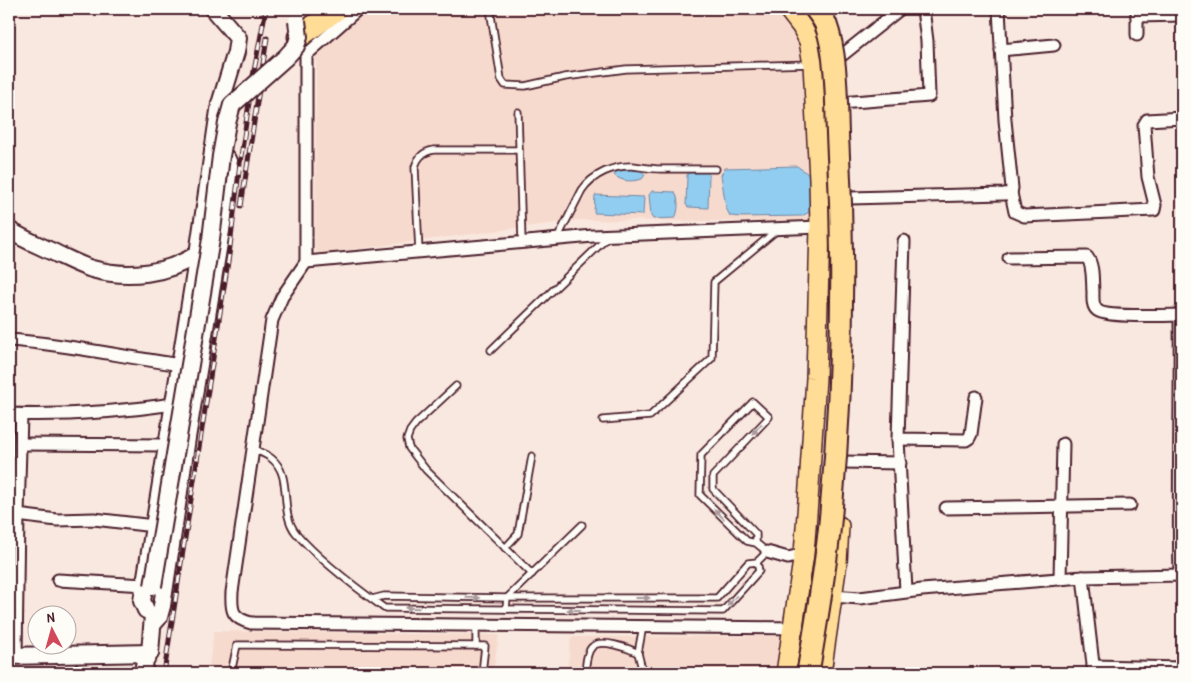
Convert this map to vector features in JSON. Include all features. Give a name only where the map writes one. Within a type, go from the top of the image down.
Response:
[{"type":"highway","points":[[298,29],[316,9]]},
{"type":"highway","points":[[298,29],[337,9]]},
{"type":"highway","points":[[798,673],[802,652],[828,376],[830,209],[825,108],[819,46],[814,28],[801,9]]},
{"type":"highway","points":[[808,673],[826,564],[830,522],[841,347],[842,270],[841,197],[835,80],[826,24],[816,9]]},
{"type":"main road","points":[[786,673],[793,627],[809,563],[820,227],[820,179],[813,64],[809,41],[802,26],[788,9]]},
{"type":"main road","points":[[821,673],[837,563],[850,309],[850,198],[845,102],[839,38],[832,18],[826,9]]},
{"type":"street","points":[[149,586],[154,526],[181,365],[220,104],[236,52],[238,38],[213,9]]},
{"type":"street","points":[[358,9],[306,54],[306,262],[282,297],[272,320],[232,592],[231,604],[234,614],[240,620],[260,623],[793,627],[827,629]]},
{"type":"street","points":[[813,64],[841,56],[900,9]]},
{"type":"street","points":[[816,105],[929,96],[927,41],[923,9]]},
{"type":"street","points":[[999,9],[1011,193],[1015,212],[1024,216],[1154,210],[1156,205],[1148,177],[1144,125],[1147,120],[1182,118]]},
{"type":"street","points":[[1137,35],[1137,12],[1182,15]]},
{"type":"street","points":[[149,586],[211,239],[227,123],[232,105],[296,46],[298,29]]},
{"type":"street","points":[[1001,50],[1054,45]]},
{"type":"street","points":[[150,610],[159,618],[230,176],[229,163],[226,156],[213,150]]},
{"type":"street","points":[[850,198],[1011,193]]},
{"type":"street","points":[[306,262],[609,235],[820,227]]},
{"type":"street","points":[[9,230],[78,264],[118,274],[160,271],[188,261],[198,254]]},
{"type":"street","points":[[904,241],[898,439],[906,592]]},
{"type":"street","points":[[832,596],[860,598],[906,592],[1083,577],[1181,575],[1178,509],[1181,432],[1181,315],[1113,315],[1096,310],[1091,266],[1088,257],[1009,258]]},
{"type":"street","points":[[9,340],[56,344],[181,365]]},
{"type":"street","points":[[898,439],[966,440],[971,434],[976,397]]},
{"type":"street","points":[[9,414],[81,414],[138,410],[174,404]]},
{"type":"street","points":[[21,415],[13,515],[12,656],[145,660],[150,610],[156,594],[149,586],[58,580]]},
{"type":"street","points":[[20,444],[167,445]]},
{"type":"street","points":[[1060,579],[1063,444]]},
{"type":"street","points":[[843,462],[900,464]]},
{"type":"street","points":[[946,508],[1130,505]]},
{"type":"street","points":[[13,515],[57,520],[94,519],[154,526]]},
{"type":"street","points":[[767,552],[809,563]]},
{"type":"street","points":[[1083,577],[1094,670],[1182,668]]},
{"type":"lane","points":[[490,9],[501,79],[505,85],[525,86],[565,77],[626,69],[813,64]]},
{"type":"lane","points":[[518,112],[522,242]]},
{"type":"lane","points":[[419,252],[415,167],[421,155],[427,151],[434,150],[519,150]]},
{"type":"lane","points":[[557,239],[587,182],[598,175],[614,168],[631,166],[659,169],[716,169]]},
{"type":"lane","points":[[603,420],[650,416],[712,358],[714,282],[779,228]]},
{"type":"lane","points":[[491,350],[609,235]]},
{"type":"lane","points":[[456,386],[416,423],[407,439],[409,448],[426,470],[532,574]]},
{"type":"lane","points":[[372,599],[384,596],[717,598],[748,563],[757,562],[767,552],[756,543],[747,542],[700,495],[700,455],[753,402],[769,417],[713,476],[713,489],[756,534],[756,543]]},
{"type":"lane","points":[[254,450],[271,458],[278,466],[285,487],[288,516],[295,532],[314,551],[384,608],[723,611],[758,571],[757,562]]},
{"type":"lane","points":[[505,548],[518,534],[532,456]]},
{"type":"lane","points":[[506,609],[507,598],[582,525]]},
{"type":"lane","points":[[476,626],[476,646]]},
{"type":"lane","points":[[643,626],[638,653],[643,673]]},
{"type":"lane","points":[[585,673],[590,648],[595,644],[609,644],[638,653]]},
{"type":"lane","points":[[231,673],[237,645],[485,646],[482,673]]},
{"type":"shaded area","points":[[367,9],[785,9],[802,31],[817,222],[579,220],[318,254],[315,248],[316,50]]},
{"type":"shaded area","points":[[214,631],[499,635],[493,673],[208,673]]},
{"type":"shaded area","points":[[782,636],[777,673],[567,673],[571,637]]},
{"type":"water","points":[[797,166],[808,174],[814,201],[811,211],[802,216],[730,216],[726,208],[721,175],[725,168]]},
{"type":"water","points":[[627,169],[642,171],[645,175],[642,179],[631,181],[620,179],[614,175],[616,172]]},
{"type":"water","points":[[691,170],[707,170],[709,175],[708,208],[688,207],[686,205],[687,175]]},
{"type":"water","points":[[652,191],[675,192],[678,205],[675,218],[653,219],[649,195]]},
{"type":"water","points":[[595,195],[644,197],[643,215],[594,213]]},
{"type":"railway","points":[[164,673],[229,255],[253,76],[266,9]]},
{"type":"railway","points":[[241,206],[267,38]]}]
